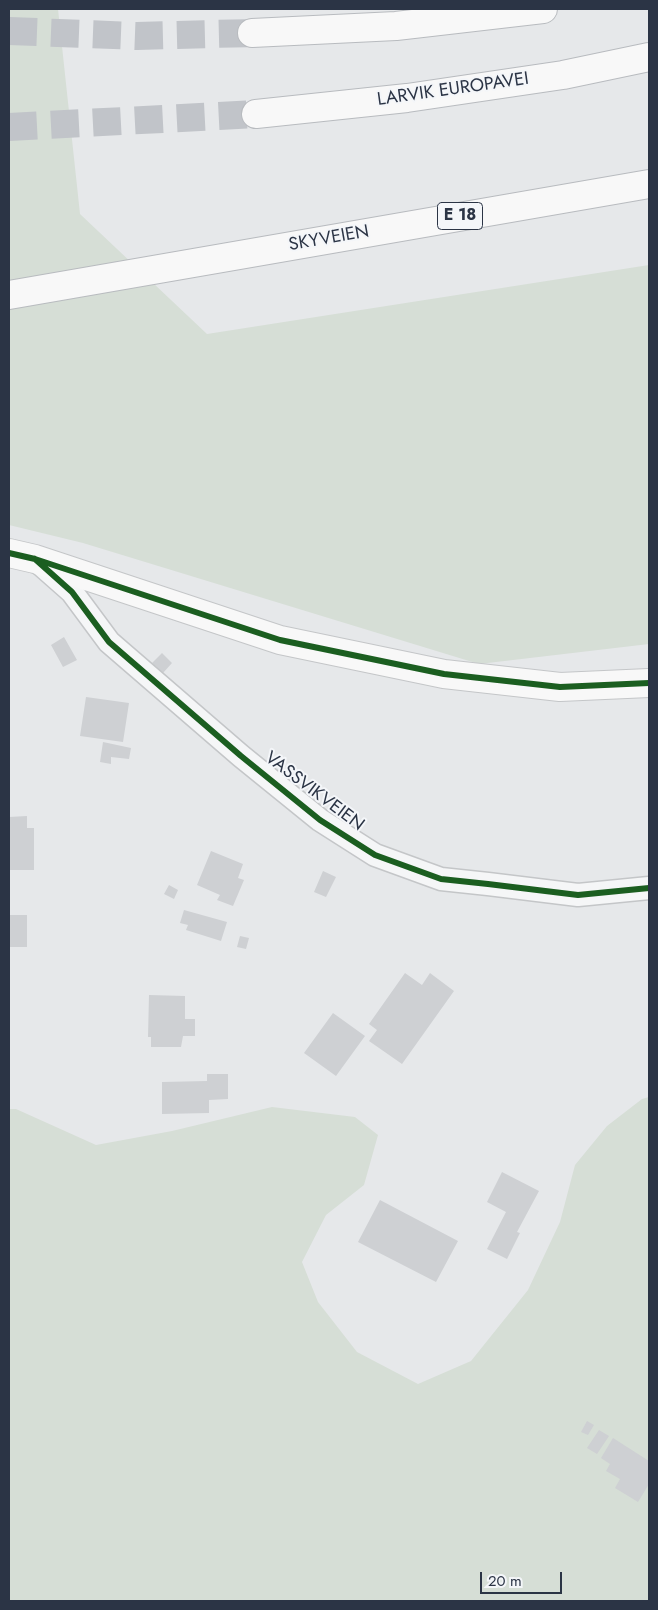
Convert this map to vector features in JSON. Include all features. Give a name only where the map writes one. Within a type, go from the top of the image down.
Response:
[{"type":"main road","points":[[252,33],[396,26],[543,9]]},
{"type":"main road","name":"LARVIK EUROPAVEI","points":[[256,114],[426,95],[562,75],[649,57]]},
{"type":"main road","name":"SKYVEIEN","points":[[9,295],[649,184]]},
{"type":"main road","name":"VASSVIKVEIEN","points":[[9,553],[35,559],[280,640],[444,674],[560,687],[649,683]]},
{"type":"street","name":"VASSVIKVEIEN","points":[[35,559],[72,592],[109,642],[241,756],[320,820],[375,856],[441,879],[578,895],[649,888]]},
{"type":"shaded area","points":[[9,9],[58,9],[80,214],[207,334],[649,265],[649,644],[479,664],[83,543],[9,525]]},
{"type":"shaded area","points":[[649,1097],[649,1601],[9,1601],[9,1109],[16,1109],[96,1145],[172,1131],[272,1107],[355,1117],[378,1135],[364,1185],[326,1215],[302,1262],[318,1302],[357,1352],[418,1384],[471,1361],[528,1290],[560,1222],[575,1165],[607,1126],[642,1099]]},
{"type":"building","points":[[64,637],[77,660],[63,667],[51,645]]},
{"type":"building","points":[[162,653],[172,663],[163,673],[152,663]]},
{"type":"building","points":[[86,697],[129,703],[123,742],[80,736]]},
{"type":"building","points":[[103,742],[131,748],[129,759],[111,757],[111,764],[100,762]]},
{"type":"building","points":[[27,816],[27,828],[34,828],[34,870],[9,870],[9,817]]},
{"type":"building","points":[[211,851],[243,864],[238,878],[244,880],[233,906],[217,900],[220,895],[197,885]]},
{"type":"building","points":[[323,871],[336,877],[326,897],[314,892]]},
{"type":"building","points":[[169,885],[178,890],[174,899],[164,894]]},
{"type":"building","points":[[184,910],[227,922],[221,941],[186,930],[188,925],[180,923]]},
{"type":"building","points":[[9,915],[27,915],[27,947],[9,947]]},
{"type":"building","points":[[240,936],[249,938],[246,949],[237,947]]},
{"type":"building","points":[[405,973],[422,985],[430,973],[454,991],[402,1064],[369,1041],[377,1030],[369,1024]]},
{"type":"building","points":[[149,995],[185,996],[185,1019],[195,1019],[195,1036],[183,1036],[181,1047],[151,1047],[151,1037],[148,1037]]},
{"type":"building","points":[[333,1013],[365,1036],[336,1076],[304,1053]]},
{"type":"building","points":[[207,1074],[228,1074],[228,1099],[209,1100],[209,1113],[162,1114],[162,1082],[207,1081]]},
{"type":"building","points":[[502,1172],[539,1191],[517,1232],[520,1233],[507,1259],[487,1249],[506,1212],[487,1202]]},
{"type":"building","points":[[380,1200],[458,1241],[436,1282],[358,1242]]},
{"type":"building","points":[[587,1421],[594,1425],[588,1435],[581,1432]]},
{"type":"building","points":[[599,1430],[609,1436],[597,1454],[587,1448]]},
{"type":"building","points":[[613,1438],[649,1461],[649,1484],[638,1502],[615,1488],[620,1479],[606,1471],[610,1464],[601,1458]]},
{"type":"tunnel","points":[[9,31],[137,36],[252,33]]},
{"type":"tunnel","points":[[9,127],[256,114]]},
{"type":"cycle path","points":[[9,553],[35,559],[280,640],[444,674],[560,687],[649,683]]},
{"type":"cycle path","points":[[35,559],[72,592],[109,642],[241,756],[320,820],[375,855],[441,879],[578,895],[649,888]]}]
